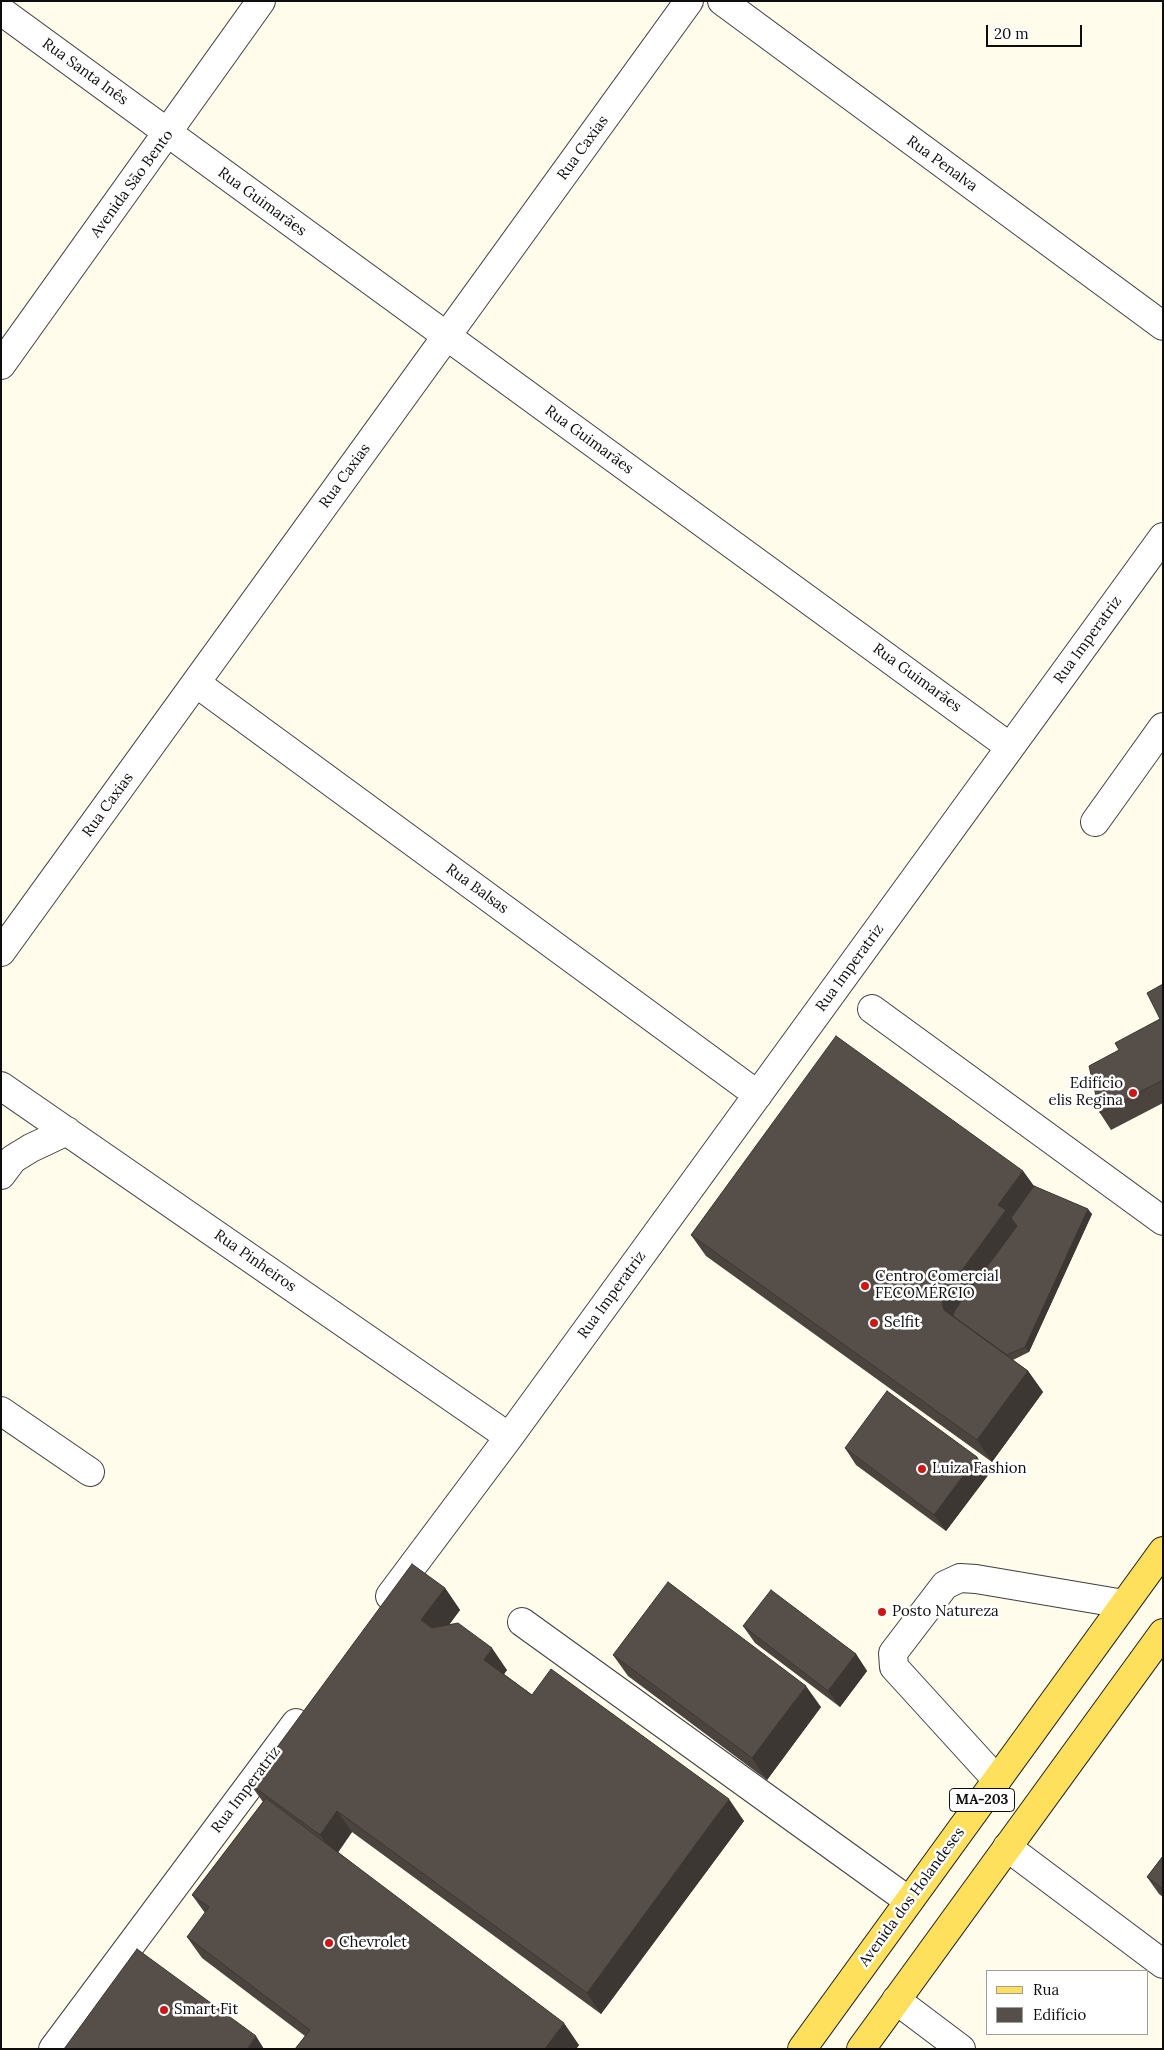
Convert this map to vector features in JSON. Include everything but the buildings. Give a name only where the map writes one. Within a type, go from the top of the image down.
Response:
[{"type":"main road","name":"Avenida dos Holandeses","points":[[802,2049],[1163,1551]]},
{"type":"main road","name":"MA-203","points":[[861,2049],[1163,1632]]},
{"type":"street","name":"Avenida São Bento","points":[[1,365],[261,1]]},
{"type":"street","name":"Rua Caxias","points":[[1,952],[689,1]]},
{"type":"street","name":"Rua Penalva","points":[[722,1],[1163,326]]},
{"type":"street","name":"Rua Santa Inês","points":[[1,11],[168,133]]},
{"type":"street","name":"Rua Guimarães","points":[[168,133],[1010,747]]},
{"type":"street","name":"Rua Imperatriz","points":[[373,1620],[509,1437],[1163,537]]},
{"type":"street","name":"Rua Balsas","points":[[196,683],[758,1095]]},
{"type":"street","points":[[1095,822],[1163,727]]},
{"type":"street","points":[[872,1009],[1163,1220]]},
{"type":"street","name":"Rua Pinheiros","points":[[1,1086],[509,1437]]},
{"type":"street","points":[[1,1175],[13,1159],[67,1131]]},
{"type":"street","points":[[1,1411],[90,1472]]},
{"type":"street","points":[[997,1780],[894,1667],[893,1653],[945,1585],[960,1578],[976,1579],[1124,1604]]},
{"type":"street","points":[[522,1622],[909,1901]]},
{"type":"street","name":"Rua Imperatriz","points":[[53,2049],[308,1707]]},
{"type":"street","points":[[1007,1847],[1163,1964]]},
{"type":"street","points":[[896,2000],[961,2049]]},
{"type":"place","name":"Edifício elis Regina","points":[[1133,1093]]},
{"type":"place","name":"Centro Comercial FECOMÉRCIO","points":[[865,1286]]},
{"type":"place","name":"Selfit","points":[[874,1323]]},
{"type":"place","name":"Luiza Fashion","points":[[922,1469]]},
{"type":"place","name":"Posto Natureza","points":[[882,1612]]},
{"type":"place","name":"Chevrolet","points":[[329,1943]]},
{"type":"place","name":"Smart Fit","points":[[164,2010]]}]
